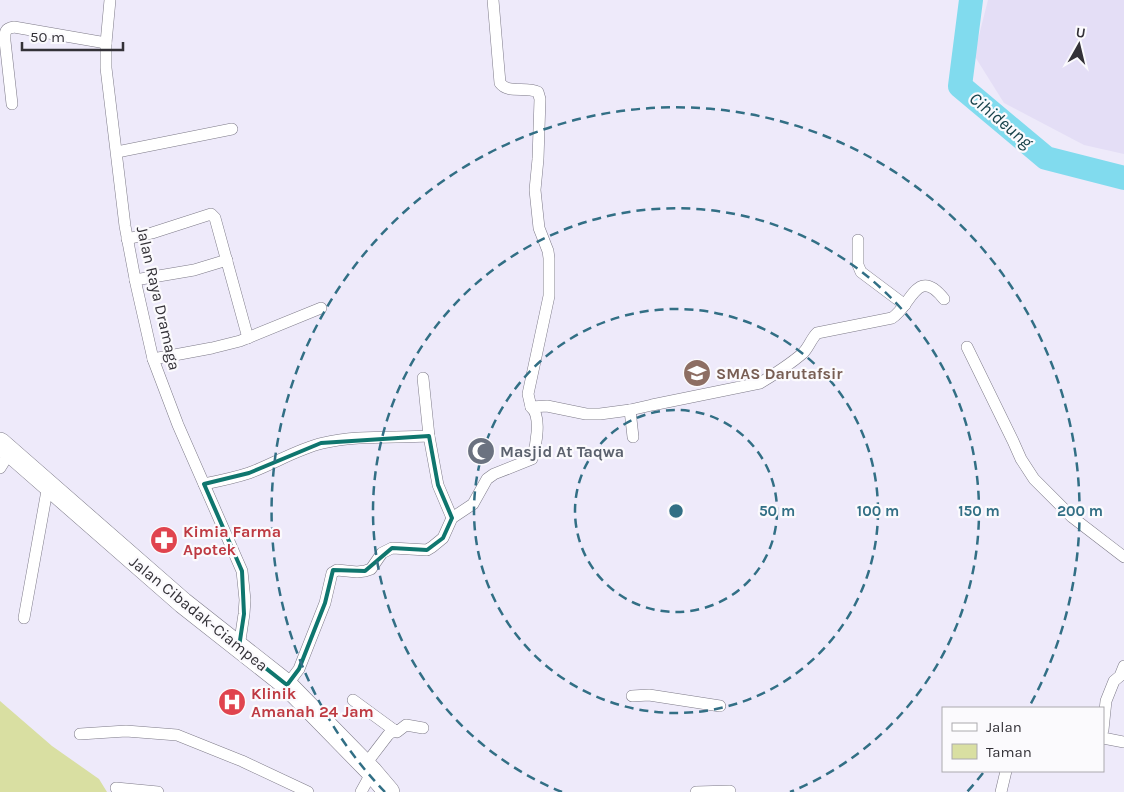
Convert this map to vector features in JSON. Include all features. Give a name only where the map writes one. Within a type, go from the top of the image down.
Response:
[{"type":"highway","name":"Jalan Cibadak-Ciampea","points":[[4,454],[48,485],[183,603],[288,685],[389,792]]},
{"type":"street","name":"Jalan Raya Dramaga","points":[[110,0],[106,68],[128,239],[136,280],[154,359],[178,425],[242,571],[245,607],[239,648]]},
{"type":"street","points":[[288,685],[299,669],[325,603],[332,573],[337,570],[357,572],[371,569],[382,553],[392,548],[427,550],[443,538],[452,518],[473,504],[487,479],[494,474],[532,459],[535,450],[537,419],[528,394],[549,296],[549,258],[539,228],[535,190],[540,99],[538,92],[532,89],[507,88],[502,87],[500,83],[493,0]]},
{"type":"street","points":[[12,104],[4,41],[5,32],[8,28],[14,27],[106,43]]},
{"type":"street","points":[[117,152],[232,129]]},
{"type":"street","points":[[128,239],[210,214],[215,218],[248,338]]},
{"type":"street","points":[[858,240],[860,272],[905,305]]},
{"type":"street","points":[[136,280],[194,270],[227,260]]},
{"type":"street","points":[[531,406],[547,406],[586,414],[600,414],[630,410],[760,383],[802,354],[817,333],[892,318],[897,315],[912,294],[921,287],[936,290],[944,299]]},
{"type":"street","points":[[154,359],[212,348],[248,338],[321,308]]},
{"type":"street","points":[[967,347],[1021,459],[1034,479],[1072,517],[1124,557]]},
{"type":"street","points":[[423,378],[429,436],[438,485],[452,518]]},
{"type":"street","points":[[630,410],[633,437]]},
{"type":"street","points":[[204,484],[249,473],[321,443],[339,440],[429,436]]},
{"type":"street","points":[[24,618],[48,485]]},
{"type":"street","points":[[1104,720],[1106,701],[1114,681],[1120,676],[1124,666]]},
{"type":"street","points":[[632,696],[649,696],[720,706]]},
{"type":"street","points":[[353,700],[397,732],[406,725],[423,728]]},
{"type":"street","points":[[361,792],[368,768],[388,735],[394,730]]},
{"type":"street","points":[[80,734],[126,731],[177,735],[242,761],[308,792]]},
{"type":"street","points":[[1104,738],[1124,742]]},
{"type":"street","points":[[1001,792],[1006,772]]},
{"type":"street","points":[[116,788],[158,792]]},
{"type":"street","points":[[696,792],[730,791]]},
{"type":"highlighted area","points":[[429,436],[438,485],[452,518],[443,538],[427,550],[392,548],[365,571],[333,570],[325,603],[299,669],[287,685],[239,647],[244,614],[242,571],[204,484],[249,473],[321,443]]},
{"type":"shaded area","points":[[988,0],[1124,0],[1124,154],[1084,145],[1004,103],[974,55]]},
{"type":"green space","points":[[0,701],[52,746],[99,779],[107,792],[0,792]]},
{"type":"waterway","name":"Cihideung","points":[[971,0],[960,86],[1046,158],[1124,178]]},
{"type":"place","name":"SMAS Darutafsir","points":[[697,373]]},
{"type":"place","name":"Masjid At Taqwa","points":[[481,451]]},
{"type":"place","name":"Kimia Farma Apotek","points":[[164,540]]},
{"type":"place","name":"Klinik Amanah 24 Jam","points":[[232,702]]}]
